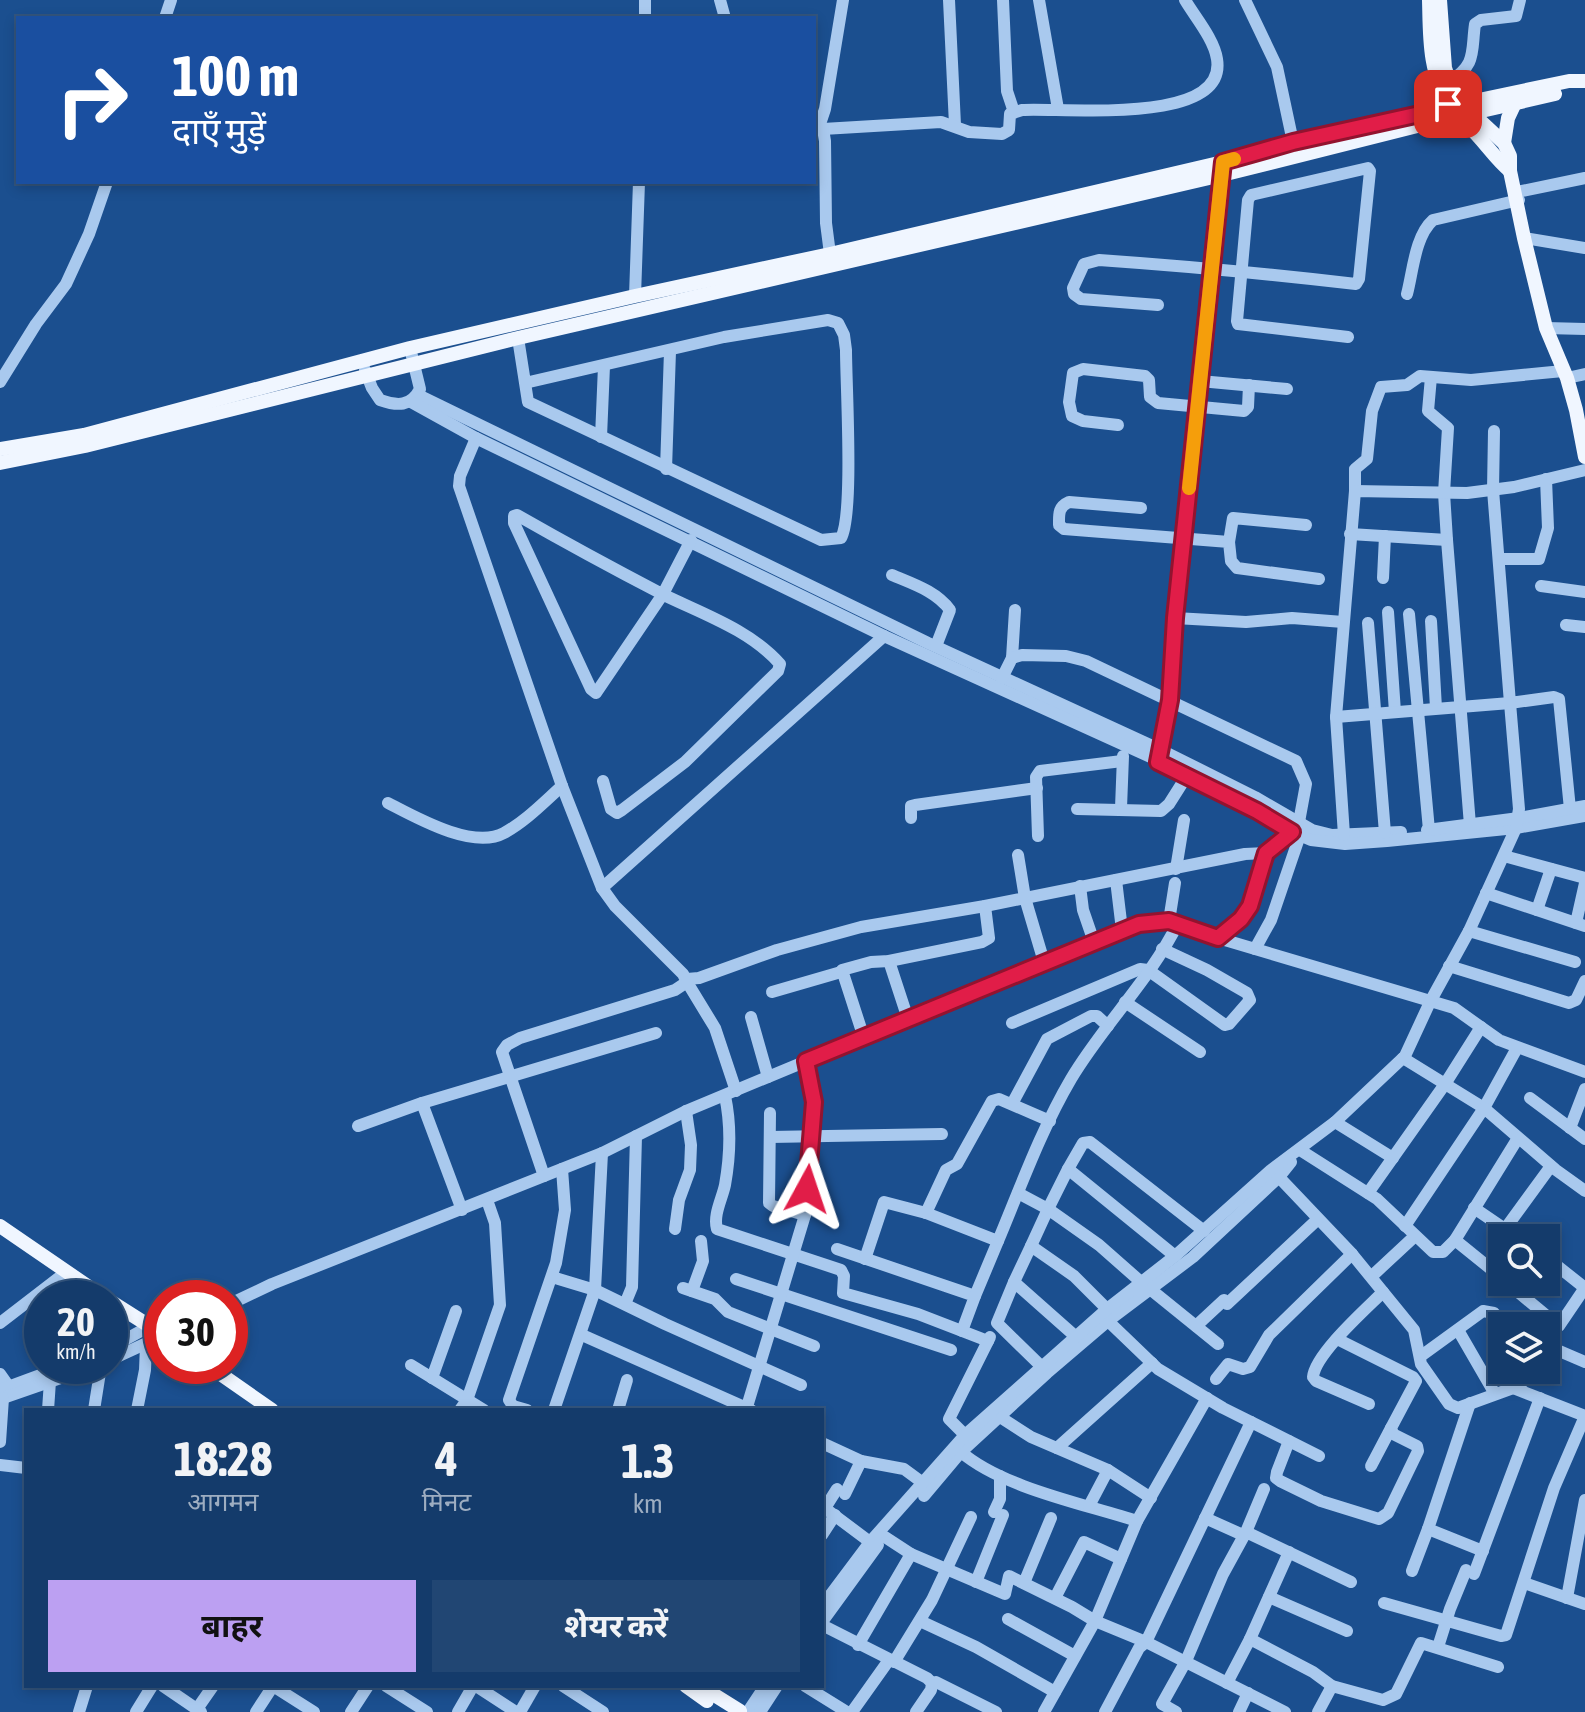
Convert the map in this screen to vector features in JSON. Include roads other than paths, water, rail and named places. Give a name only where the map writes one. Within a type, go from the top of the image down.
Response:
[{"type":"main road","points":[[1429,0],[1437,80],[1457,124],[1474,114],[1569,81],[1585,82]]},
{"type":"main road","points":[[1440,0],[1450,106]]},
{"type":"main road","points":[[1474,114],[1572,90],[1585,82]]},
{"type":"main road","points":[[0,449],[84,435],[365,369],[416,364],[1223,168],[1450,106],[1466,96],[1482,138],[1510,171]]},
{"type":"main road","points":[[1504,143],[1508,118],[1515,103]]},
{"type":"main road","points":[[0,463],[85,446],[365,369],[410,348],[1223,168],[1293,142],[1450,106]]},
{"type":"main road","points":[[1474,114],[1504,143],[1510,156],[1510,171],[1518,196],[1524,238],[1546,328],[1576,410],[1585,457]]},
{"type":"main road","points":[[0,1226],[76,1280]]},
{"type":"main road","points":[[233,1384],[265,1408]]},
{"type":"main road","points":[[689,1688],[724,1712]]},
{"type":"main road","points":[[706,1688],[748,1711]]},
{"type":"street","points":[[830,254],[826,223],[825,141],[819,127],[825,109],[843,0]]},
{"type":"street","points":[[949,0],[955,125]]},
{"type":"street","points":[[1003,0],[1007,91],[1014,112]]},
{"type":"street","points":[[1039,0],[1058,109]]},
{"type":"street","points":[[819,127],[941,122],[969,132],[1002,134],[1009,130],[1010,114],[1014,112],[1153,109],[1200,93],[1211,83],[1217,57],[1185,0]]},
{"type":"street","points":[[1245,0],[1277,67],[1293,142]]},
{"type":"street","points":[[1449,82],[1461,74],[1471,61],[1475,24],[1481,20],[1516,16],[1520,0]]},
{"type":"street","points":[[1160,756],[1170,700],[1175,618],[1223,168]]},
{"type":"street","points":[[1158,305],[1081,299],[1074,294],[1073,288],[1084,264],[1089,261],[1212,268],[1242,271],[1356,284],[1359,279],[1368,168],[1251,195],[1242,271],[1238,324],[1348,337]]},
{"type":"street","points":[[1407,294],[1420,241],[1433,220],[1585,178]]},
{"type":"street","points":[[0,382],[36,324],[66,284],[89,234],[106,184]]},
{"type":"street","points":[[635,296],[639,184]]},
{"type":"street","points":[[1524,238],[1585,248]]},
{"type":"street","points":[[518,338],[525,383],[528,402],[821,540],[841,538],[845,531],[846,350],[838,323],[828,320],[739,335],[525,383]]},
{"type":"street","points":[[1546,328],[1585,329]]},
{"type":"street","points":[[365,369],[380,400],[399,405],[414,398],[420,383],[410,348]]},
{"type":"street","points":[[666,469],[670,351]]},
{"type":"street","points":[[601,437],[604,366]]},
{"type":"street","points":[[1118,425],[1083,421],[1072,416],[1069,402],[1076,370],[1145,376],[1149,380],[1153,401],[1197,407],[1244,411],[1248,407],[1249,385]]},
{"type":"street","points":[[1344,835],[1336,717],[1355,469],[1367,459],[1372,411],[1379,390],[1385,386],[1407,385],[1420,376],[1471,380],[1585,374]]},
{"type":"street","points":[[1431,377],[1428,411],[1448,428],[1444,493],[1470,825]]},
{"type":"street","points":[[1200,381],[1287,389]]},
{"type":"street","points":[[414,398],[476,438],[884,636],[1122,745],[1160,756],[1188,774],[1297,830],[1344,835],[1517,823],[1585,806]]},
{"type":"street","points":[[414,398],[1002,678],[1160,756],[1311,840],[1345,844],[1585,816]]},
{"type":"street","points":[[1146,1286],[1175,1256],[1335,1122],[1403,1058],[1504,856],[1517,823],[1493,490],[1494,431]]},
{"type":"street","points":[[476,438],[459,486],[562,786],[602,888],[615,906],[687,981],[715,1028],[730,1094],[729,1147],[725,1184],[715,1222],[717,1229],[841,1270],[844,1276],[843,1293],[918,1314],[988,1341]]},
{"type":"street","points":[[1355,491],[1444,493],[1493,490],[1585,470]]},
{"type":"street","points":[[1499,559],[1539,559],[1548,528],[1546,479]]},
{"type":"street","points":[[1141,508],[1069,502],[1059,510],[1059,525],[1064,529],[1229,542]]},
{"type":"street","points":[[603,781],[611,809],[617,813],[685,762],[779,669],[778,662],[742,634],[663,594],[517,515],[514,516],[514,523],[591,689],[596,693],[663,594],[691,540]]},
{"type":"street","points":[[1306,525],[1233,518],[1229,542],[1233,566],[1319,579]]},
{"type":"street","points":[[1350,534],[1447,540]]},
{"type":"street","points":[[1383,578],[1385,536]]},
{"type":"street","points":[[892,575],[942,599],[950,610],[936,646]]},
{"type":"street","points":[[1541,586],[1585,592]]},
{"type":"street","points":[[1002,678],[1012,658],[1015,610]]},
{"type":"street","points":[[1388,612],[1395,712]]},
{"type":"street","points":[[1409,614],[1429,830]]},
{"type":"street","points":[[1175,618],[1246,622],[1292,618],[1343,622]]},
{"type":"street","points":[[1431,621],[1436,708]]},
{"type":"street","points":[[1368,623],[1385,833]]},
{"type":"street","points":[[1566,625],[1585,627]]},
{"type":"street","points":[[602,888],[884,636]]},
{"type":"street","points":[[1012,658],[1022,655],[1066,656],[1086,661],[1296,761],[1306,784],[1297,830],[1271,920],[1255,949]]},
{"type":"street","points":[[1336,717],[1554,697],[1559,699],[1570,809]]},
{"type":"street","points":[[1121,808],[1122,745]]},
{"type":"street","points":[[1038,836],[1036,777],[1042,769],[1122,761]]},
{"type":"street","points":[[1077,809],[1165,809],[1188,774]]},
{"type":"street","points":[[388,803],[422,821],[467,836],[490,839],[515,825],[562,786]]},
{"type":"street","points":[[911,818],[911,806],[915,805],[1037,788]]},
{"type":"street","points":[[1176,869],[1184,820]]},
{"type":"street","points":[[544,1176],[502,1052],[507,1045],[520,1038],[675,990],[687,981],[777,950],[861,927],[985,906],[1245,854],[1266,853],[1297,830]]},
{"type":"street","points":[[1218,938],[1241,919],[1250,906],[1266,853]]},
{"type":"street","points":[[1018,855],[1025,898],[1044,962]]},
{"type":"street","points":[[1486,893],[1581,924],[1585,880],[1504,856]]},
{"type":"street","points":[[1537,910],[1551,869]]},
{"type":"street","points":[[1116,880],[1122,930]]},
{"type":"street","points":[[736,1279],[950,1346],[1071,1079],[1162,949],[1173,922],[1175,883]]},
{"type":"street","points":[[1080,886],[1083,910],[1094,942]]},
{"type":"street","points":[[772,992],[871,962],[982,942],[989,938],[985,906]]},
{"type":"street","points":[[248,1295],[602,1153],[686,1111],[1122,930],[1148,922],[1173,922],[1454,1008],[1493,1037],[1585,1072]]},
{"type":"street","points":[[1469,931],[1575,962]]},
{"type":"street","points":[[1012,1023],[1132,971],[1148,970],[1225,1025],[1248,1004],[1247,993],[1162,949]]},
{"type":"street","points":[[889,961],[908,1019]]},
{"type":"street","points":[[1449,966],[1569,1003],[1576,1000],[1585,981]]},
{"type":"street","points":[[841,972],[864,1038]]},
{"type":"street","points":[[1125,1002],[1200,1052]]},
{"type":"street","points":[[1012,1104],[1047,1039],[1091,1016],[1097,1016],[1108,1026]]},
{"type":"street","points":[[751,1017],[768,1077]]},
{"type":"street","points":[[1368,1193],[1481,1027]]},
{"type":"street","points":[[358,1126],[422,1103],[656,1033]]},
{"type":"street","points":[[1372,1276],[1410,1231],[1517,1048]]},
{"type":"street","points":[[1403,1058],[1484,1108],[1585,1191]]},
{"type":"street","points":[[748,1408],[805,1215],[814,1102],[806,1061]]},
{"type":"street","points":[[1570,1128],[1585,1089]]},
{"type":"street","points":[[1530,1098],[1585,1139]]},
{"type":"street","points":[[926,1213],[946,1170],[957,1164],[992,1101],[999,1099],[1050,1121]]},
{"type":"street","points":[[422,1103],[462,1210]]},
{"type":"street","points":[[675,1229],[679,1200],[690,1170],[691,1145],[686,1111]]},
{"type":"street","points":[[770,1113],[769,1203],[805,1215]]},
{"type":"street","points":[[1335,1122],[1393,1158]]},
{"type":"street","points":[[770,1137],[942,1134]]},
{"type":"street","points":[[625,1304],[632,1287],[636,1136]]},
{"type":"street","points":[[1300,1150],[1368,1193],[1438,1254],[1455,1240],[1518,1138]]},
{"type":"street","points":[[965,1435],[949,1419],[997,1323],[1048,1209],[1083,1143],[1090,1142],[1204,1231]]},
{"type":"street","points":[[555,1408],[595,1290],[602,1153]]},
{"type":"street","points":[[1509,1224],[1551,1166]]},
{"type":"street","points":[[521,1408],[510,1404],[509,1400],[552,1277],[565,1210],[562,1169]]},
{"type":"street","points":[[1068,1169],[1175,1256]]},
{"type":"street","points":[[1275,1173],[1372,1276],[1414,1330],[1421,1364],[1449,1404],[1458,1408],[1518,1384]]},
{"type":"street","points":[[824,1617],[832,1590],[870,1542],[965,1435],[1075,1336],[1203,1248],[1275,1173]]},
{"type":"street","points":[[1018,1193],[1048,1209],[1099,1245],[1218,1344]]},
{"type":"street","points":[[411,1365],[464,1405],[500,1305],[495,1223],[487,1200]]},
{"type":"street","points":[[865,1259],[884,1202],[926,1213],[998,1241]]},
{"type":"street","points":[[1474,1208],[1498,1224]]},
{"type":"street","points":[[1196,1326],[1318,1219]]},
{"type":"street","points":[[1455,1240],[1488,1267]]},
{"type":"street","points":[[701,1241],[703,1261],[688,1289],[715,1299],[728,1312],[814,1346]]},
{"type":"street","points":[[1031,1246],[1074,1276],[1152,1363],[1207,1398],[1319,1456]]},
{"type":"street","points":[[837,1249],[975,1296]]},
{"type":"street","points":[[1216,1379],[1228,1364],[1243,1369],[1250,1367],[1269,1335],[1352,1254]]},
{"type":"street","points":[[1560,1268],[1584,1288],[1560,1324]]},
{"type":"street","points":[[0,1322],[65,1273]]},
{"type":"street","points":[[552,1277],[595,1290],[801,1385]]},
{"type":"street","points":[[1014,1282],[1075,1336]]},
{"type":"street","points":[[830,1309],[836,1289]]},
{"type":"street","points":[[1369,1404],[1313,1377],[1314,1369],[1337,1339],[1383,1292]]},
{"type":"street","points":[[1523,1296],[1542,1312]]},
{"type":"street","points":[[432,1378],[456,1311]]},
{"type":"street","points":[[1421,1356],[1483,1311],[1492,1312]]},
{"type":"street","points":[[832,1590],[885,1537],[961,1452],[1107,1315]]},
{"type":"street","points":[[997,1323],[1041,1366]]},
{"type":"street","points":[[1458,1330],[1495,1394]]},
{"type":"street","points":[[582,1335],[746,1408]]},
{"type":"street","points":[[1337,1339],[1416,1381],[1371,1466]]},
{"type":"street","points":[[1560,1354],[1585,1362]]},
{"type":"street","points":[[1057,1448],[1152,1363]]},
{"type":"street","points":[[0,1374],[5,1394],[0,1442]]},
{"type":"street","points":[[137,1408],[144,1375]]},
{"type":"street","points":[[619,1408],[627,1380]]},
{"type":"street","points":[[5,1394],[26,1384]]},
{"type":"street","points":[[5,1394],[40,1384]]},
{"type":"street","points":[[48,1408],[50,1384]]},
{"type":"street","points":[[94,1408],[98,1384]]},
{"type":"street","points":[[1384,1603],[1506,1635],[1554,1488],[1585,1416],[1513,1388]]},
{"type":"street","points":[[1044,1712],[1095,1621],[1137,1521],[1207,1398]]},
{"type":"street","points":[[1438,1647],[1446,1620],[1483,1551],[1540,1398]]},
{"type":"street","points":[[1412,1571],[1470,1403]]},
{"type":"street","points":[[1000,1417],[1031,1437],[1108,1470],[1151,1498]]},
{"type":"street","points":[[1105,1712],[1139,1648],[1146,1642],[1251,1422]]},
{"type":"street","points":[[1289,1441],[1276,1478],[1321,1501],[1379,1519],[1388,1513],[1418,1448],[1393,1434],[1391,1428]]},
{"type":"street","points":[[824,1444],[861,1461],[904,1469],[923,1483]]},
{"type":"street","points":[[961,1452],[976,1465],[1000,1476],[1137,1521]]},
{"type":"street","points":[[861,1461],[827,1510],[870,1542]]},
{"type":"street","points":[[0,1465],[24,1468]]},
{"type":"street","points":[[1089,1506],[1108,1470]]},
{"type":"street","points":[[976,1582],[999,1514],[1000,1476]]},
{"type":"street","points":[[1176,1712],[1160,1708],[1186,1661],[1264,1489]]},
{"type":"street","points":[[1567,1598],[1585,1500]]},
{"type":"street","points":[[808,1688],[849,1712],[920,1621],[971,1517]]},
{"type":"street","points":[[1024,1583],[1051,1518]]},
{"type":"street","points":[[1205,1518],[1289,1552],[1351,1582]]},
{"type":"street","points":[[1428,1529],[1483,1551]]},
{"type":"street","points":[[885,1537],[911,1554],[1005,1594],[1009,1576],[1285,1712]]},
{"type":"street","points":[[1055,1598],[1084,1542],[1121,1559]]},
{"type":"street","points":[[1227,1683],[1289,1552]]},
{"type":"street","points":[[858,1645],[911,1554]]},
{"type":"street","points":[[1524,1583],[1585,1604]]},
{"type":"street","points":[[1269,1597],[1347,1631]]},
{"type":"street","points":[[1008,1619],[1075,1656]]},
{"type":"street","points":[[920,1621],[976,1647],[1055,1692]]},
{"type":"street","points":[[824,1625],[932,1683],[936,1682],[976,1708],[996,1712]]},
{"type":"street","points":[[1250,1639],[1313,1672],[1332,1686],[1383,1700],[1390,1698],[1399,1688],[1421,1643],[1498,1667]]},
{"type":"street","points":[[916,1712],[931,1690],[932,1683]]},
{"type":"street","points":[[1318,1712],[1332,1686]]},
{"type":"street","points":[[79,1712],[86,1688]]},
{"type":"street","points":[[136,1712],[151,1688]]},
{"type":"street","points":[[166,1688],[199,1710],[212,1688]]},
{"type":"street","points":[[256,1712],[272,1688]]},
{"type":"street","points":[[276,1688],[314,1712]]},
{"type":"street","points":[[351,1712],[367,1688]]},
{"type":"street","points":[[389,1688],[427,1712]]},
{"type":"street","points":[[458,1712],[473,1688]]},
{"type":"street","points":[[477,1688],[518,1712],[534,1688]]},
{"type":"street","points":[[566,1688],[603,1712]]},
{"type":"street","points":[[748,1711],[764,1688]]},
{"type":"street","points":[[748,1711],[775,1688]]},
{"type":"street","points":[[1239,1712],[1248,1693]]},
{"type":"street","points":[[397,1712],[406,1699]]}]
